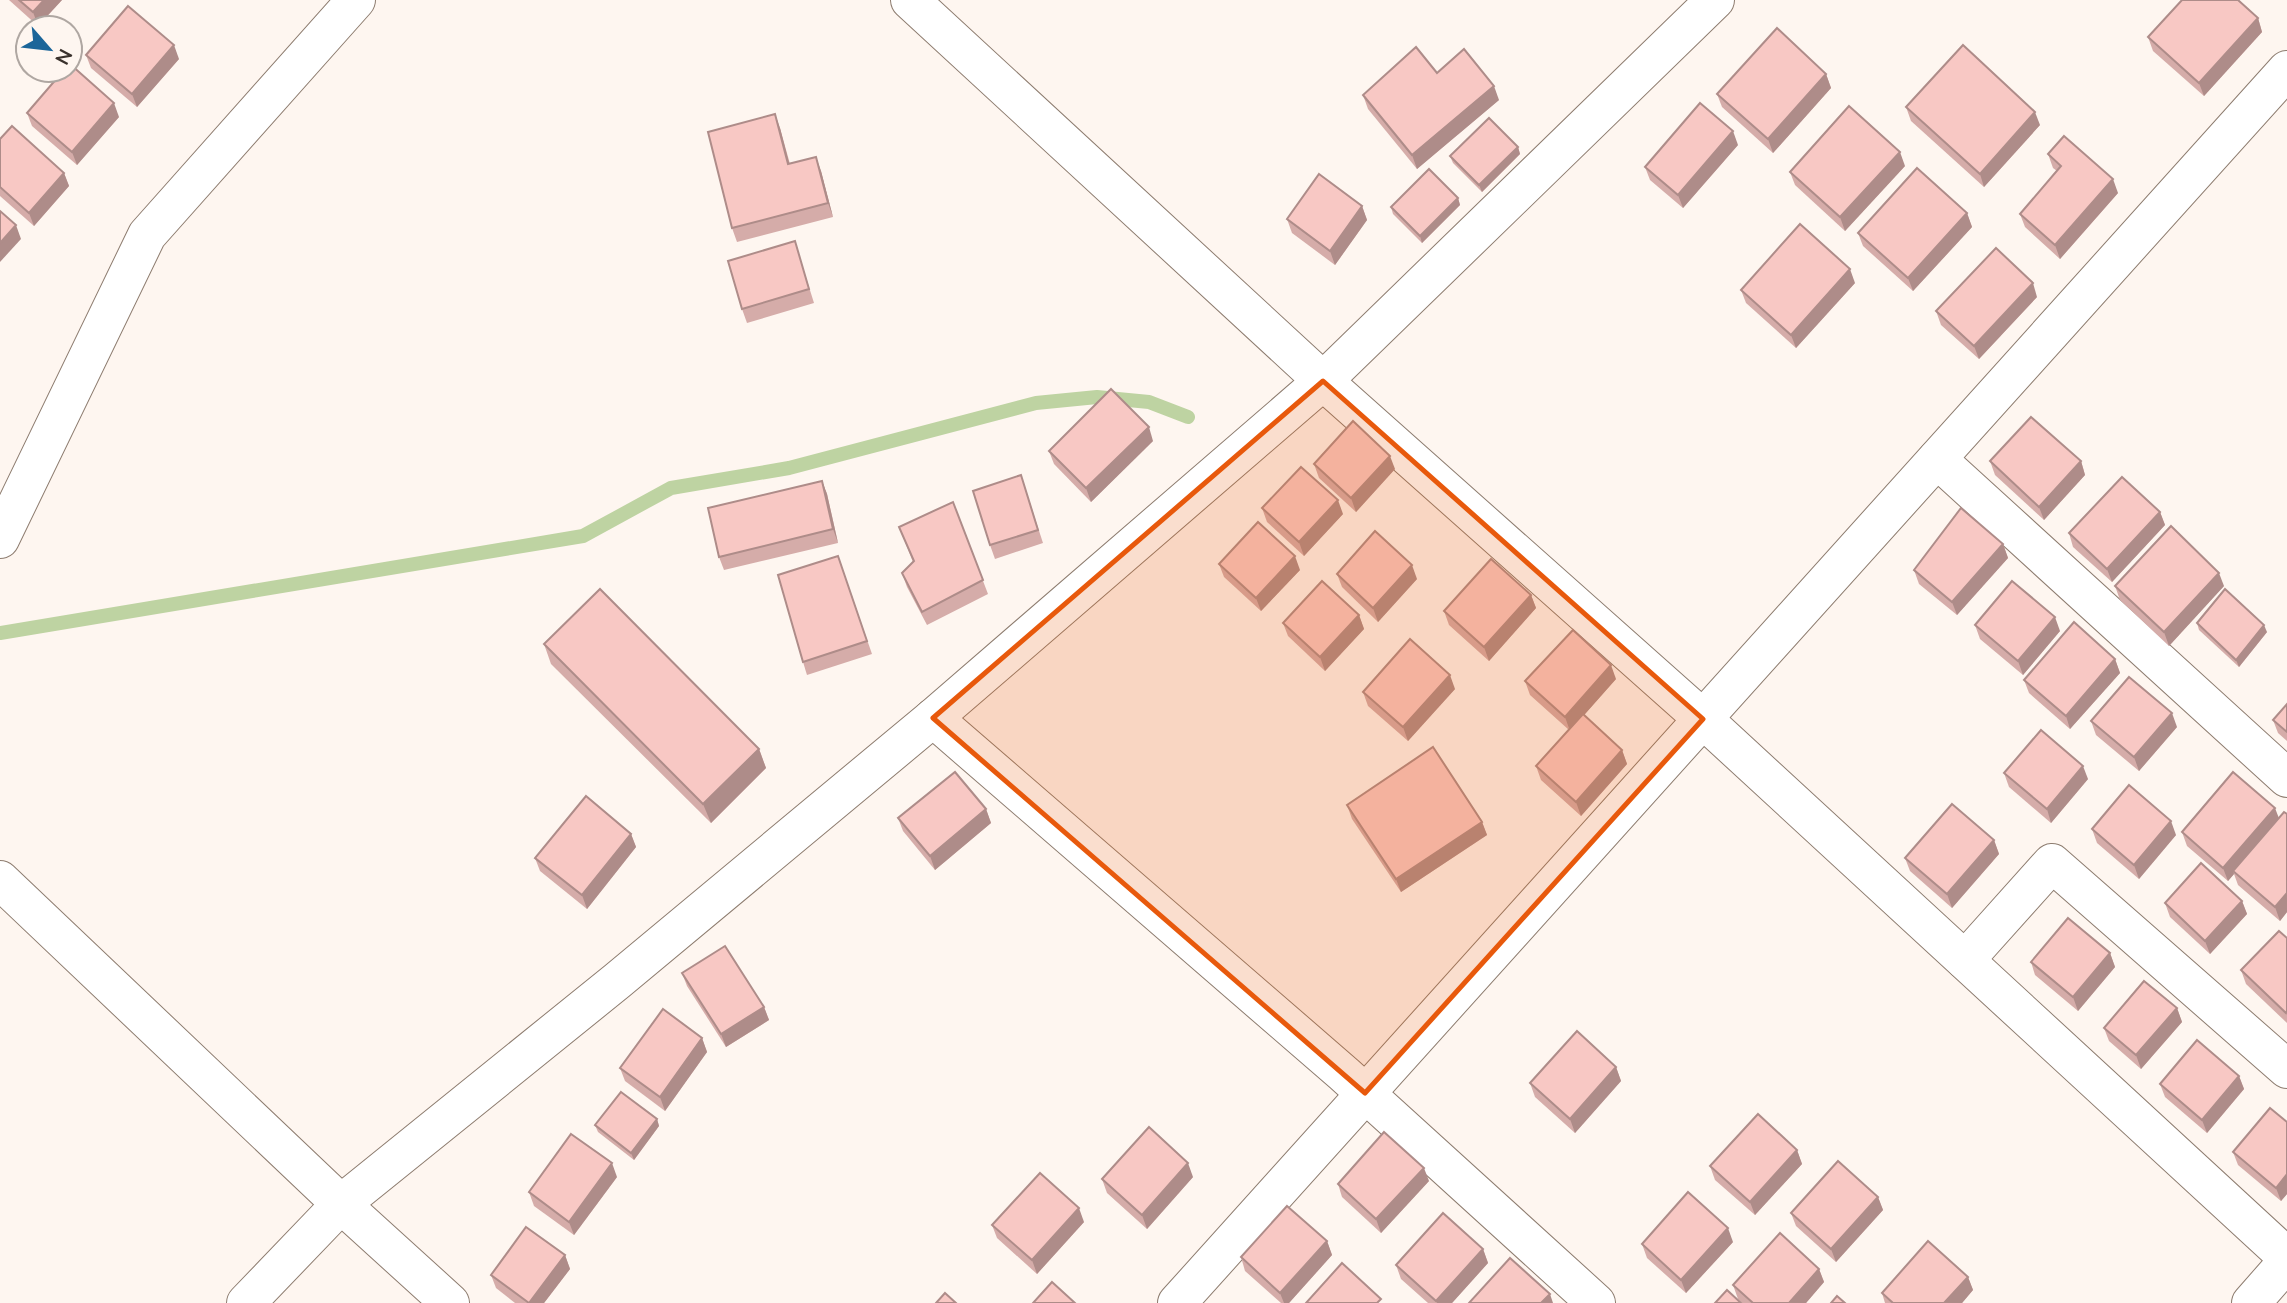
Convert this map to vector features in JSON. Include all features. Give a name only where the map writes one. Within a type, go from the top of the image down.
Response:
[{"type":"street","points":[[0,539],[146,235],[356,0]]},
{"type":"street","points":[[911,0],[1324,382],[1703,719],[2287,1260],[2251,1303]]},
{"type":"street","points":[[246,1303],[341,1204],[627,973],[933,718],[1324,382],[1715,0]]},
{"type":"street","points":[[1177,1303],[2287,70]]},
{"type":"street","points":[[1937,459],[2287,778]]},
{"type":"street","points":[[933,718],[1365,1093],[1596,1303]]},
{"type":"street","points":[[1965,960],[2052,863],[2287,1069]]},
{"type":"street","points":[[0,880],[341,1204],[450,1303]]},
{"type":"highlighted area","points":[[1323,381],[1703,719],[1365,1093],[933,718]]},
{"type":"building","points":[[19,0],[44,0],[33,12]]},
{"type":"building","points":[[2182,0],[2238,0],[2258,18],[2199,83],[2148,37]]},
{"type":"building","points":[[128,6],[174,45],[132,94],[86,55]]},
{"type":"building","points":[[1777,28],[1826,74],[1768,139],[1717,94]]},
{"type":"building","points":[[1963,45],[2035,112],[1980,174],[1906,107]]},
{"type":"building","points":[[1416,47],[1437,73],[1464,49],[1494,86],[1412,155],[1363,95]]},
{"type":"building","points":[[84,76],[114,103],[72,152],[27,113],[52,84],[84,84]]},
{"type":"building","points":[[1700,103],[1733,131],[1678,195],[1645,167]]},
{"type":"building","points":[[1849,106],[1900,152],[1840,217],[1790,172]]},
{"type":"building","points":[[775,114],[788,164],[816,157],[828,203],[732,228],[708,132]]},
{"type":"building","points":[[1489,118],[1518,147],[1479,185],[1450,156]]},
{"type":"building","points":[[12,126],[64,173],[29,213],[0,187],[0,139]]},
{"type":"building","points":[[2064,136],[2113,179],[2055,245],[2020,214],[2061,166],[2048,154]]},
{"type":"building","points":[[1917,168],[1967,213],[1908,278],[1858,233]]},
{"type":"building","points":[[1429,169],[1458,198],[1420,236],[1391,207]]},
{"type":"building","points":[[1319,174],[1362,206],[1330,251],[1287,219]]},
{"type":"building","points":[[0,211],[16,225],[0,243]]},
{"type":"building","points":[[1800,224],[1850,269],[1791,335],[1741,290]]},
{"type":"building","points":[[795,241],[809,289],[742,309],[728,261]]},
{"type":"building","points":[[1996,248],[2033,283],[1974,346],[1936,311]]},
{"type":"building","points":[[1111,389],[1149,427],[1086,488],[1049,451]]},
{"type":"building","points":[[2031,417],[2081,461],[2039,507],[1990,461]]},
{"type":"building","points":[[1353,421],[1390,456],[1351,498],[1314,464]]},
{"type":"building","points":[[1301,467],[1338,500],[1299,542],[1262,508]]},
{"type":"building","points":[[1021,475],[1038,530],[990,545],[973,491]]},
{"type":"building","points":[[2122,477],[2160,512],[2107,569],[2069,533]]},
{"type":"building","points":[[822,481],[833,529],[719,557],[708,508]]},
{"type":"building","points":[[953,502],[983,580],[922,612],[902,573],[914,561],[899,527]]},
{"type":"building","points":[[1961,508],[2003,544],[1952,602],[1914,570]]},
{"type":"building","points":[[1258,522],[1295,556],[1256,598],[1219,564]]},
{"type":"building","points":[[2171,526],[2219,573],[2164,632],[2115,586]]},
{"type":"building","points":[[1375,531],[1412,565],[1373,608],[1337,574]]},
{"type":"building","points":[[838,556],[867,641],[803,662],[778,575]]},
{"type":"building","points":[[1491,559],[1531,595],[1484,647],[1444,611]]},
{"type":"building","points":[[1322,581],[1359,615],[1320,657],[1283,623]]},
{"type":"building","points":[[2012,581],[2055,617],[2018,661],[1975,625]]},
{"type":"building","points":[[600,589],[759,749],[703,804],[544,644]]},
{"type":"building","points":[[2225,589],[2264,625],[2236,660],[2197,623]]},
{"type":"building","points":[[2074,622],[2115,659],[2066,716],[2024,680]]},
{"type":"building","points":[[1573,630],[1611,665],[1565,717],[1525,681]]},
{"type":"building","points":[[1410,639],[1450,675],[1403,727],[1363,692]]},
{"type":"building","points":[[2129,677],[2172,713],[2134,757],[2091,721]]},
{"type":"building","points":[[2287,704],[2287,732],[2273,720]]},
{"type":"building","points":[[1583,714],[1622,750],[1576,802],[1536,766]]},
{"type":"building","points":[[2041,730],[2083,766],[2047,809],[2004,773]]},
{"type":"building","points":[[1433,747],[1482,822],[1396,879],[1347,805]]},
{"type":"building","points":[[955,772],[986,809],[930,856],[898,818]]},
{"type":"building","points":[[2233,772],[2275,808],[2223,868],[2182,832]]},
{"type":"building","points":[[2129,785],[2171,821],[2134,865],[2092,829]]},
{"type":"building","points":[[586,796],[631,834],[582,895],[535,858]]},
{"type":"building","points":[[1952,804],[1994,840],[1947,894],[1905,858]]},
{"type":"building","points":[[2284,812],[2287,814],[2287,893],[2275,907],[2233,871]]},
{"type":"building","points":[[2201,863],[2242,901],[2205,941],[2165,903]]},
{"type":"building","points":[[2068,918],[2110,953],[2073,997],[2031,962]]},
{"type":"building","points":[[2279,931],[2287,938],[2286,1013],[2241,970]]},
{"type":"building","points":[[725,946],[764,1007],[721,1034],[682,973]]},
{"type":"building","points":[[2144,981],[2177,1008],[2136,1055],[2104,1028]]},
{"type":"building","points":[[663,1009],[702,1038],[660,1097],[620,1068]]},
{"type":"building","points":[[1577,1031],[1616,1067],[1570,1119],[1530,1083]]},
{"type":"building","points":[[2197,1040],[2239,1076],[2202,1120],[2160,1084]]},
{"type":"building","points":[[621,1092],[657,1119],[631,1153],[595,1125]]},
{"type":"building","points":[[2270,1108],[2287,1122],[2287,1174],[2276,1188],[2233,1152]]},
{"type":"building","points":[[1758,1114],[1797,1150],[1750,1202],[1710,1166]]},
{"type":"building","points":[[1149,1127],[1188,1163],[1142,1215],[1102,1179]]},
{"type":"building","points":[[1384,1132],[1424,1168],[1376,1219],[1338,1184]]},
{"type":"building","points":[[571,1134],[612,1163],[569,1222],[529,1192]]},
{"type":"building","points":[[1838,1161],[1878,1197],[1831,1249],[1791,1213]]},
{"type":"building","points":[[1040,1173],[1079,1208],[1032,1260],[992,1225]]},
{"type":"building","points":[[1688,1192],[1728,1228],[1681,1280],[1642,1244]]},
{"type":"building","points":[[1287,1206],[1327,1241],[1280,1293],[1241,1257]]},
{"type":"building","points":[[1443,1213],[1483,1249],[1436,1301],[1396,1265]]},
{"type":"building","points":[[526,1227],[565,1255],[529,1303],[491,1275]]},
{"type":"building","points":[[1780,1233],[1819,1269],[1789,1303],[1753,1303],[1733,1285]]},
{"type":"building","points":[[1928,1241],[1968,1277],[1944,1303],[1893,1303],[1882,1293]]},
{"type":"building","points":[[1510,1258],[1550,1294],[1541,1303],[1469,1303]]},
{"type":"building","points":[[1342,1263],[1381,1299],[1377,1303],[1306,1303]]},
{"type":"building","points":[[1052,1282],[1075,1303],[1033,1303]]},
{"type":"building","points":[[1727,1290],[1741,1303],[1715,1303]]},
{"type":"building","points":[[945,1293],[956,1303],[936,1303]]},
{"type":"building","points":[[1837,1296],[1845,1303],[1831,1303]]},
{"type":"waterway","points":[[0,633],[583,536],[671,488],[789,468],[1036,403],[1097,397],[1149,402],[1188,417]]}]
